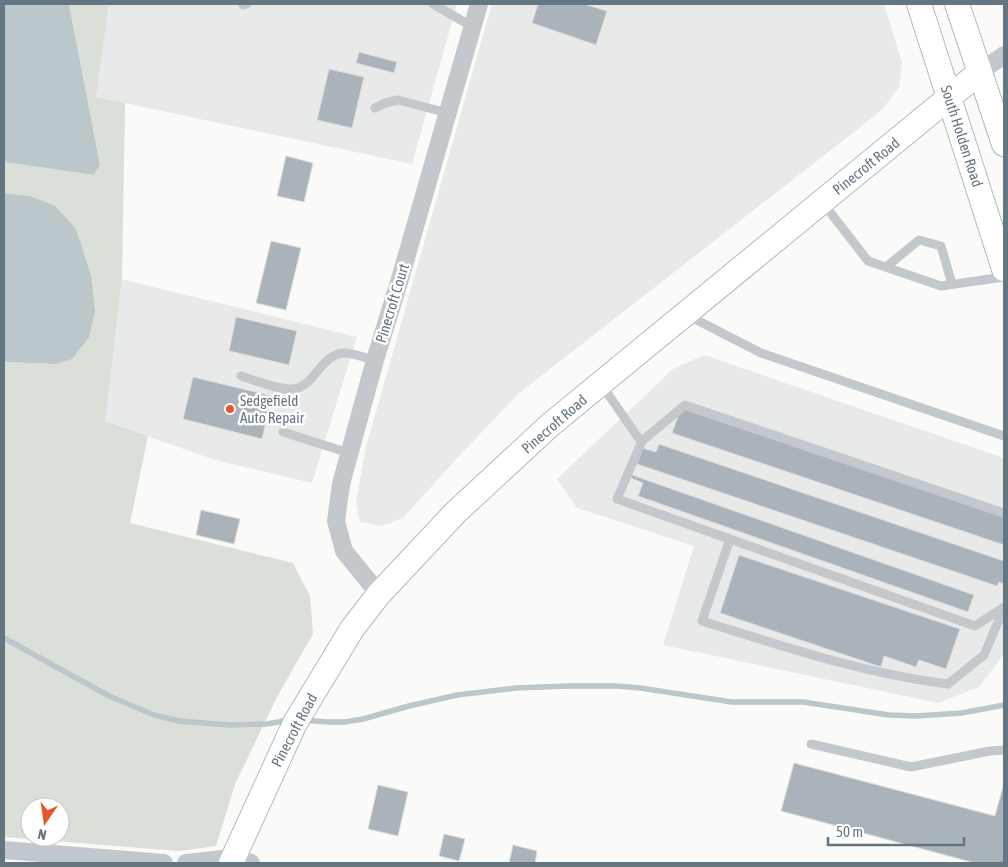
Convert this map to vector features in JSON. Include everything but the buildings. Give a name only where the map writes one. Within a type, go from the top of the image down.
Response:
[{"type":"street","name":"Pinecroft Court","points":[[378,594],[344,551],[336,521],[341,484],[375,360],[479,4]]},
{"type":"street","name":"South Holden Road","points":[[919,4],[1004,269]]},
{"type":"street","points":[[957,4],[1004,144]]},
{"type":"street","points":[[980,72],[1004,55]]},
{"type":"street","name":"Pinecroft Road","points":[[238,862],[295,723],[352,629],[378,594],[455,513],[550,425],[980,72]]},
{"type":"street","points":[[4,850],[164,863]]},
{"type":"street","points":[[186,863],[238,862]]},
{"type":"lane","points":[[433,4],[473,27]]},
{"type":"lane","points":[[375,108],[398,100],[448,113]]},
{"type":"lane","points":[[823,202],[868,261],[941,286],[1004,277]]},
{"type":"lane","points":[[886,267],[919,240],[941,246],[952,284]]},
{"type":"lane","points":[[686,314],[762,353],[1004,436]]},
{"type":"lane","points":[[241,376],[286,389],[294,389],[302,386],[335,355],[344,353],[375,360]]},
{"type":"lane","points":[[601,384],[642,441]]},
{"type":"lane","points":[[1004,513],[685,404],[642,441],[617,499],[975,626],[1004,607]]},
{"type":"lane","points":[[283,432],[349,453]]},
{"type":"lane","points":[[730,539],[702,621],[829,660],[914,680],[948,684],[984,655],[1004,607]]},
{"type":"lane","points":[[811,744],[911,767],[990,751],[1004,750]]},
{"type":"shaded area","points":[[4,4],[69,4],[100,165],[94,175],[4,162]]},
{"type":"shaded area","points":[[69,4],[109,4],[96,97],[125,103],[122,279],[105,421],[148,436],[130,523],[293,563],[310,596],[313,634],[278,695],[235,784],[216,846],[179,851],[70,842],[70,797],[20,797],[20,838],[4,837],[4,362],[55,364],[30,196],[4,193],[4,162],[94,175],[100,165]]},
{"type":"shaded area","points":[[109,4],[457,4],[412,164],[96,97]]},
{"type":"shaded area","points":[[492,4],[884,4],[902,62],[899,87],[882,110],[518,394],[403,518],[382,526],[360,522],[356,502],[366,447]]},
{"type":"shaded area","points":[[4,193],[30,196],[55,206],[76,229],[91,275],[95,312],[89,337],[72,359],[55,364],[4,362]]},
{"type":"shaded area","points":[[122,279],[357,337],[312,483],[215,460],[104,421]]},
{"type":"shaded area","points":[[704,355],[1004,458],[1004,654],[979,687],[938,703],[663,645],[694,546],[577,508],[557,479],[673,369]]},
{"type":"waterway","points":[[4,638],[109,696],[154,715],[179,721],[229,725],[267,724],[289,720]]},
{"type":"waterway","points":[[304,720],[345,722],[457,695],[516,688],[568,686],[640,688],[732,702],[803,702],[889,715],[916,716],[962,713],[1004,705]]},
{"type":"place","name":"Sedgefield Auto Repair","points":[[230,409]]}]
